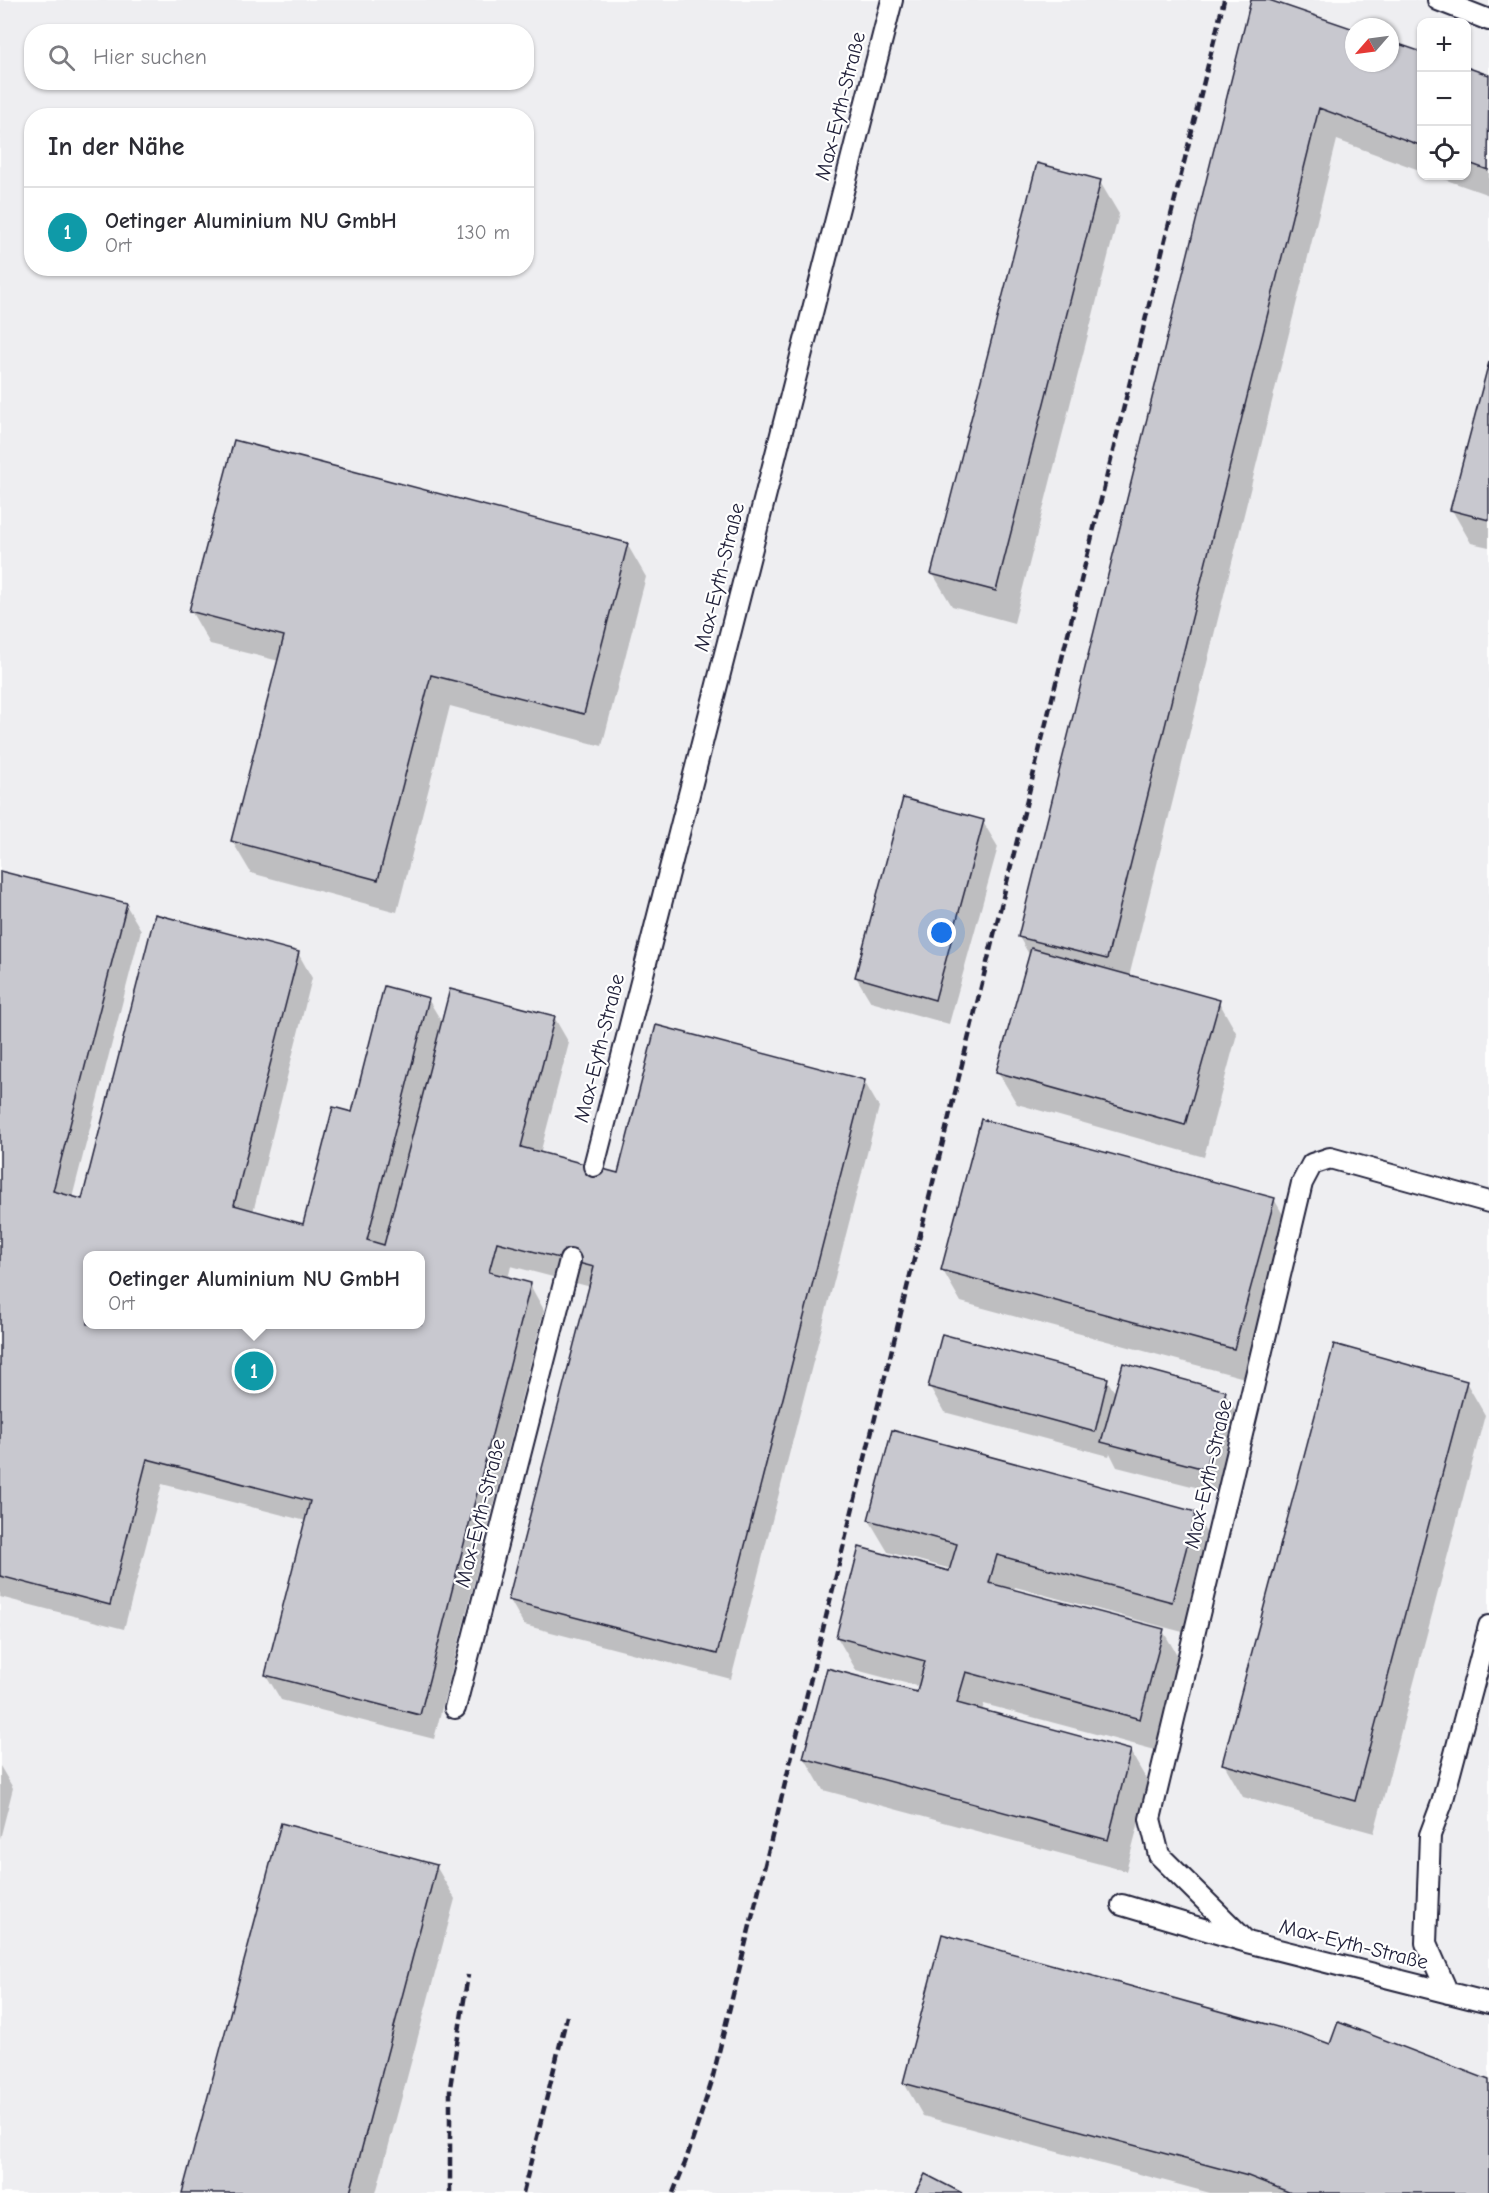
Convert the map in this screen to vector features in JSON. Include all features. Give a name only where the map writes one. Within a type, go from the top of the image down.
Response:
[{"type":"lane","name":"Max-Eyth-Straße","points":[[594,1166],[892,0]]},
{"type":"lane","points":[[1438,0],[1489,20]]},
{"type":"lane","name":"Max-Eyth-Straße","points":[[1247,1942],[1159,1855],[1150,1819],[1302,1183],[1312,1164],[1330,1158],[1489,1202]]},
{"type":"lane","name":"Max-Eyth-Straße","points":[[455,1708],[570,1260]]},
{"type":"lane","name":"Max-Eyth-Straße","points":[[1448,1993],[1426,1943],[1430,1835],[1442,1803],[1489,1626]]},
{"type":"lane","name":"Max-Eyth-Straße","points":[[1122,1905],[1247,1942],[1489,2003]]},
{"type":"shaded area","points":[[0,0],[1489,0],[1489,2193],[0,2193]]},
{"type":"building","points":[[1251,0],[1269,0],[1345,26],[1345,72],[1399,72],[1399,44],[1417,50],[1417,144],[1319,108],[1107,959],[1018,937]]},
{"type":"building","points":[[1471,69],[1489,75],[1488,170],[1471,164]]},
{"type":"building","points":[[1037,163],[1101,180],[996,591],[931,574]]},
{"type":"building","points":[[1489,362],[1489,520],[1450,510]]},
{"type":"building","points":[[234,440],[628,543],[584,714],[431,675],[378,880],[231,841],[284,636],[189,611]]},
{"type":"building","points":[[903,798],[984,820],[935,1000],[855,977]]},
{"type":"building","points":[[0,871],[127,903],[53,1191],[82,1199],[155,914],[299,952],[234,1205],[303,1224],[333,1107],[352,1112],[384,986],[429,998],[367,1240],[384,1245],[450,989],[555,1016],[521,1147],[618,1173],[656,1025],[865,1080],[717,1654],[508,1600],[594,1267],[497,1242],[489,1272],[531,1283],[420,1715],[265,1675],[310,1501],[147,1459],[110,1605],[0,1576]]},
{"type":"building","points":[[1031,948],[1220,1000],[1185,1125],[996,1072]]},
{"type":"building","points":[[981,1119],[1275,1198],[1234,1349],[941,1270]]},
{"type":"building","points":[[942,1334],[1108,1378],[1095,1432],[928,1387]]},
{"type":"building","points":[[1334,1344],[1467,1381],[1355,1801],[1222,1764]]},
{"type":"building","points":[[1123,1363],[1226,1391],[1205,1469],[1101,1442]]},
{"type":"building","points":[[892,1430],[1196,1512],[1172,1602],[997,1555],[989,1583],[1164,1629],[1140,1719],[966,1672],[957,1703],[1131,1750],[1108,1840],[803,1758],[827,1668],[917,1692],[925,1661],[836,1637],[859,1547],[949,1571],[957,1544],[868,1520]]},
{"type":"building","points":[[281,1823],[437,1865],[350,2193],[182,2193]]},
{"type":"building","points":[[942,1934],[1303,2034],[1330,2044],[1338,2022],[1489,2080],[1489,2193],[1291,2193],[1248,2176],[903,2083]]},
{"type":"building","points":[[925,2174],[962,2193],[915,2193]]},
{"type":"railway","points":[[673,2193],[711,2084],[1224,0]]},
{"type":"railway","points":[[450,2193],[450,2087],[468,1975]]},
{"type":"railway","points":[[523,2193],[567,2016]]},
{"type":"place","name":"Oetinger Aluminium NU GmbH","points":[[254,1371]]}]
